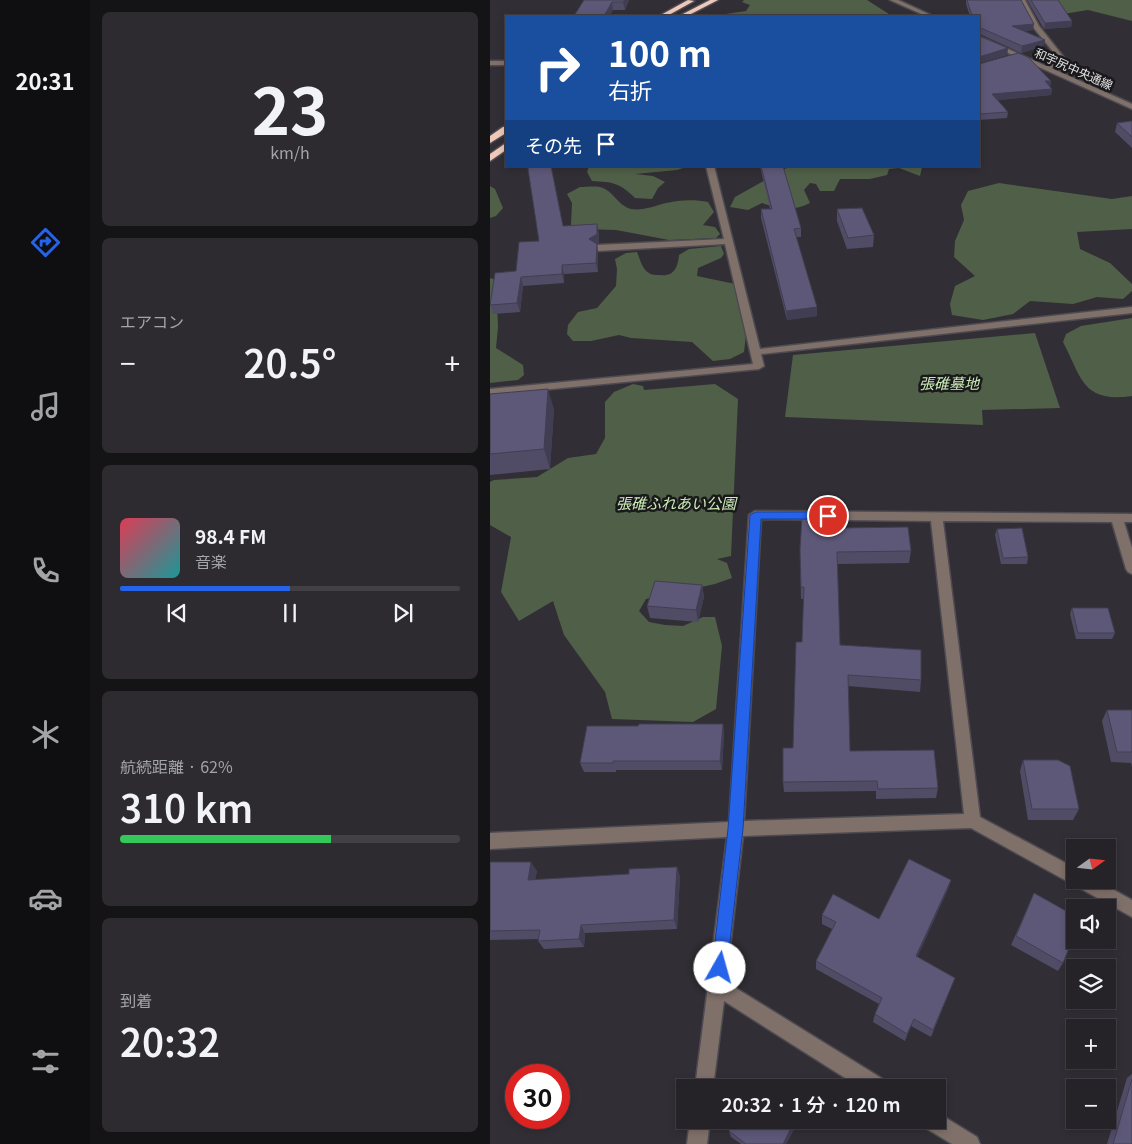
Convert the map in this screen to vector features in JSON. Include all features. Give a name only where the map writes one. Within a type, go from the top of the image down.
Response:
[{"type":"highway","points":[[664,15],[693,0]]},
{"type":"highway","points":[[684,15],[715,0]]},
{"type":"highway","points":[[490,140],[505,130]]},
{"type":"highway","points":[[490,158],[505,147]]},
{"type":"street","points":[[894,0],[928,15]]},
{"type":"street","points":[[1022,0],[1036,27],[1062,60],[1047,68]]},
{"type":"street","name":"和宇尻中央通線","points":[[980,38],[1132,107]]},
{"type":"street","points":[[1010,58],[1018,55]]},
{"type":"street","points":[[490,63],[505,63]]},
{"type":"street","points":[[490,392],[759,366],[710,167]]},
{"type":"street","points":[[597,248],[729,241]]},
{"type":"street","points":[[756,352],[1132,310]]},
{"type":"street","points":[[705,1079],[736,829],[756,515],[1132,518]]},
{"type":"street","points":[[936,516],[973,821]]},
{"type":"street","points":[[1117,518],[1132,569]]},
{"type":"street","points":[[490,841],[736,829],[973,821],[1066,872]]},
{"type":"street","points":[[1096,889],[1132,909]]},
{"type":"street","points":[[717,987],[865,1079]]},
{"type":"street","points":[[697,1144],[699,1129]]},
{"type":"street","points":[[946,1129],[970,1144]]},
{"type":"green space","points":[[744,0],[867,0],[890,15],[719,15],[746,11],[750,5],[742,2]]},
{"type":"green space","points":[[1058,0],[1132,0],[1132,21],[1088,10],[1038,18]]},
{"type":"green space","points":[[589,167],[686,167],[677,170],[635,174],[653,176],[665,182],[658,188],[652,199],[635,198],[616,184],[592,181],[587,172]]},
{"type":"green space","points":[[788,167],[922,167],[920,176],[899,168],[889,169],[887,175],[870,179],[840,179],[834,191],[820,191],[816,184],[810,183],[804,190],[810,203],[792,209],[762,203],[748,210],[730,207],[735,197]]},
{"type":"green space","points":[[999,183],[1112,199],[1132,196],[1132,229],[1077,232],[1080,249],[1110,263],[1132,284],[1132,291],[1123,299],[1097,297],[1073,304],[1030,301],[1013,314],[983,320],[952,315],[950,304],[955,286],[975,276],[954,257],[955,241],[964,220],[961,205],[968,191]]},
{"type":"green space","points":[[490,186],[495,189],[503,208],[496,216],[490,218]]},
{"type":"green space","points":[[580,187],[605,189],[622,205],[631,209],[644,209],[681,201],[698,200],[708,202],[714,212],[703,225],[715,227],[720,234],[716,238],[669,240],[616,230],[582,229],[571,225],[572,203],[567,194]]},
{"type":"green space","points":[[721,246],[724,254],[721,258],[698,268],[697,276],[735,284],[746,335],[744,352],[730,359],[713,361],[692,342],[631,338],[619,335],[591,341],[573,341],[567,334],[568,325],[578,312],[597,308],[616,286],[617,269],[615,259],[626,253],[637,252],[642,264],[650,274],[665,275],[672,273],[678,263],[679,255],[689,249]]},
{"type":"green space","points":[[490,278],[496,280],[498,327],[496,348],[523,365],[524,375],[518,380],[490,383]]},
{"type":"green space","points":[[1132,318],[1132,396],[1103,396],[1093,391],[1080,377],[1063,342],[1066,334],[1081,326]]},
{"type":"green space","name":"張碓墓地","points":[[1035,333],[1060,408],[982,410],[983,425],[785,417],[793,355]]},
{"type":"green space","name":"張碓ふれあい公園","points":[[633,384],[643,386],[644,390],[715,384],[738,399],[731,556],[717,559],[727,563],[732,578],[715,584],[646,599],[639,611],[649,622],[665,625],[683,626],[703,617],[715,617],[722,646],[716,709],[693,722],[612,719],[605,692],[564,635],[553,601],[519,621],[501,592],[511,537],[490,525],[490,482],[494,480],[537,477],[568,458],[596,454],[605,438],[605,402],[614,392]]},
{"type":"building","points":[[584,0],[625,0],[623,2],[612,2],[605,15],[575,15]]},
{"type":"building","points":[[967,0],[1021,0],[1034,24],[1012,26],[1045,40],[1022,46],[980,28],[980,15],[972,15]]},
{"type":"building","points":[[1031,0],[1058,0],[1072,21],[1045,23]]},
{"type":"building","points":[[980,36],[1008,48],[980,57]]},
{"type":"building","points":[[1018,53],[1028,57],[1051,81],[1045,81],[1052,89],[992,94],[1008,112],[980,114],[980,64]]},
{"type":"building","points":[[1132,121],[1132,137],[1117,123]]},
{"type":"building","points":[[529,167],[551,167],[563,226],[597,224],[597,234],[589,239],[597,244],[596,263],[562,265],[562,274],[521,277],[517,303],[490,305],[495,273],[516,271],[519,242],[539,241]]},
{"type":"building","points":[[761,167],[783,167],[801,228],[794,229],[817,307],[786,311],[761,209],[772,209]]},
{"type":"building","points":[[862,208],[874,235],[848,238],[837,209]]},
{"type":"building","points":[[548,389],[544,449],[490,454],[490,394]]},
{"type":"building","points":[[802,518],[843,519],[843,528],[908,527],[911,551],[837,552],[840,645],[921,650],[921,680],[848,675],[850,751],[934,750],[938,788],[878,789],[877,781],[783,782],[783,748],[793,748],[796,642],[802,642],[804,587],[801,587],[800,549]]},
{"type":"building","points":[[1022,528],[1028,557],[1003,558],[997,529]]},
{"type":"building","points":[[655,581],[702,585],[696,610],[647,606]]},
{"type":"building","points":[[1072,608],[1108,608],[1115,633],[1078,633]]},
{"type":"building","points":[[1107,710],[1132,710],[1132,752],[1117,752]]},
{"type":"building","points":[[639,724],[723,724],[720,761],[613,761],[613,763],[580,763],[587,726],[638,726]]},
{"type":"building","points":[[1023,760],[1058,760],[1070,766],[1079,809],[1032,809]]},
{"type":"building","points":[[909,859],[951,880],[916,956],[955,978],[933,1030],[914,1019],[907,1034],[875,1014],[882,998],[816,961],[836,922],[822,915],[833,894],[879,919]]},
{"type":"building","points":[[490,862],[531,862],[528,880],[629,874],[629,869],[677,867],[674,920],[581,925],[579,939],[538,941],[540,930],[490,931]]},
{"type":"building","points":[[1034,893],[1066,911],[1066,949],[1069,949],[1063,963],[1016,936]]},
{"type":"building","points":[[1132,1079],[1132,1144],[1113,1144]]},
{"type":"building","points":[[730,1129],[790,1129],[783,1144],[746,1144],[729,1131]]},
{"type":"route","points":[[720,968],[736,829],[756,515],[828,516]]}]
